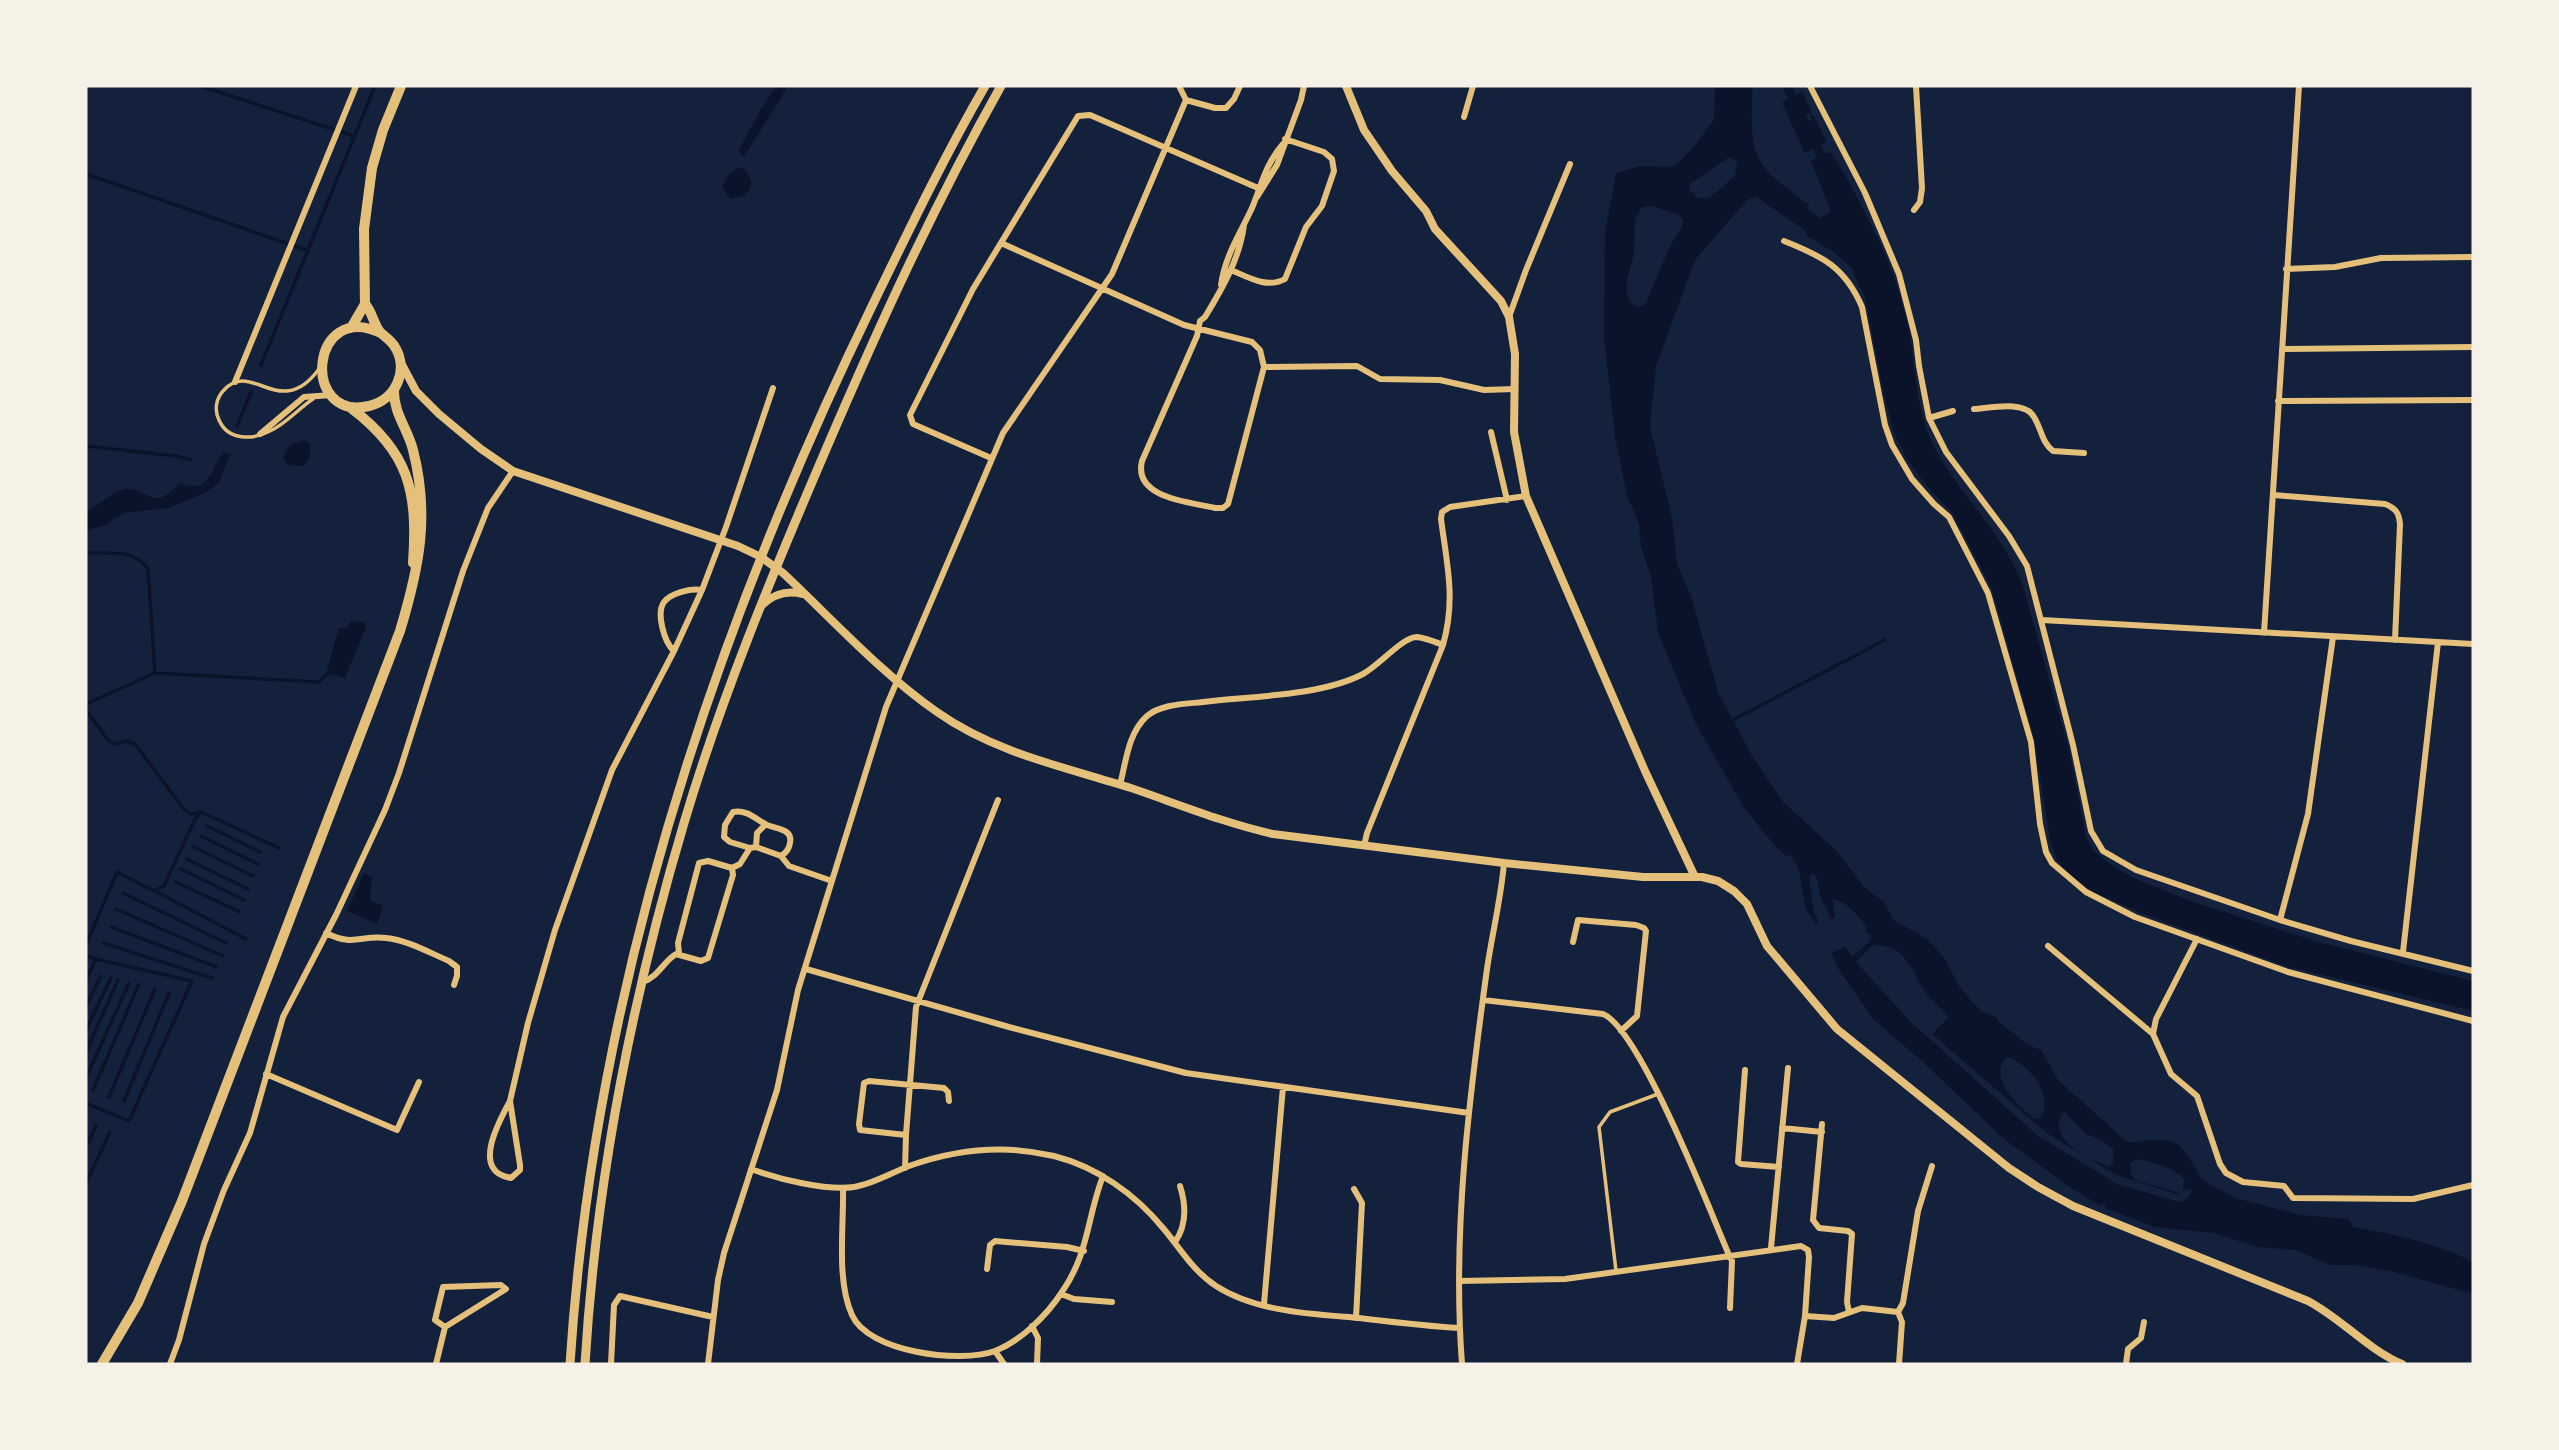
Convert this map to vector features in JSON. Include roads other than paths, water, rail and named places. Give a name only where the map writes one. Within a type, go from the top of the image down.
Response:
[{"type":"main road","points":[[351,328],[365,304],[363,255],[369,185],[376,150],[401,86]]},
{"type":"main road","points":[[570,1364],[580,1250],[615,1045],[658,861],[697,733],[761,556],[840,372],[923,201],[985,86]]},
{"type":"main road","points":[[585,1364],[591,1287],[607,1168],[625,1067],[643,982],[688,811],[776,567],[897,287],[959,162],[1001,86]]},
{"type":"main road","points":[[102,1364],[138,1303],[182,1201],[387,667],[412,588],[421,551],[420,488],[413,449],[394,402],[401,373],[400,361],[396,347],[381,332],[365,304]]},
{"type":"main road","points":[[381,332],[366,327],[351,328],[331,340],[323,352],[320,368],[323,382],[332,395],[348,405],[389,442],[408,477],[414,527],[412,588]]},
{"type":"main road","points":[[348,405],[363,407],[377,404],[396,387]]},
{"type":"street","points":[[235,382],[356,86]]},
{"type":"street","points":[[1179,86],[1186,100],[1215,108],[1226,108],[1240,86]]},
{"type":"street","points":[[1220,287],[1230,251],[1256,199],[1273,173],[1304,86]]},
{"type":"street","points":[[1301,100],[1310,86]]},
{"type":"street","points":[[1346,86],[1364,130],[1392,171],[1426,211],[1435,229],[1501,301],[1509,317],[1515,354],[1514,432],[1527,496],[1645,771],[1695,877]]},
{"type":"street","points":[[1464,117],[1473,86]]},
{"type":"street","points":[[1810,86],[1865,193],[1899,274],[1916,340],[1929,418],[1946,452],[2022,555],[2042,620],[2091,831],[2098,844],[2111,857],[2136,870],[2280,920],[2473,971]]},
{"type":"street","points":[[1914,210],[1920,202],[1922,188],[1916,86]]},
{"type":"street","points":[[2264,633],[2299,86]]},
{"type":"street","points":[[708,1364],[724,1253],[777,1090],[796,1002],[879,723],[991,458],[1011,421],[1112,274],[1186,100]]},
{"type":"street","points":[[991,458],[913,424],[909,415],[945,341],[1076,118],[1082,114],[1090,115],[1258,188]]},
{"type":"street","points":[[1256,199],[1269,162],[1284,142]]},
{"type":"street","points":[[1231,270],[1267,283],[1275,284],[1285,279],[1306,227],[1322,206],[1334,171],[1332,159],[1324,152],[1284,142]]},
{"type":"street","points":[[1509,317],[1570,164]]},
{"type":"street","points":[[1001,243],[1184,325],[1198,328],[1252,342],[1261,350],[1264,367],[1232,498],[1226,506],[1215,508],[1153,491],[1145,484],[1140,473],[1142,461],[1197,336],[1198,328],[1231,270],[1241,246],[1244,225]]},
{"type":"street","points":[[1784,241],[1806,249],[1840,270],[1856,293],[1862,307],[1885,425],[1892,445],[1912,479],[1934,505],[1949,517],[1984,583],[2031,742],[2040,824],[2046,852],[2052,863],[2086,892],[2110,905],[2197,939],[2288,972],[2473,1021]]},
{"type":"street","points":[[2286,269],[2326,268],[2381,258],[2473,257]]},
{"type":"street","points":[[2282,349],[2473,347]]},
{"type":"street","points":[[400,361],[416,391],[458,432],[513,471],[649,518],[721,539],[761,556],[806,594],[898,681],[938,713],[961,728],[1015,753],[1120,785],[1248,829],[1295,838],[1504,863],[1643,877],[1695,877],[1718,881],[1741,897],[1752,913],[1767,946],[1837,1029],[2024,1178],[2073,1206],[2308,1301],[2337,1318],[2379,1352],[2402,1364]]},
{"type":"street","points":[[1264,367],[1357,366],[1380,379],[1440,380],[1484,390],[1515,389]]},
{"type":"street","points":[[396,387],[416,391]]},
{"type":"street","points":[[510,1101],[498,1122],[490,1159],[495,1172],[512,1178],[520,1170],[510,1101],[515,1072],[537,988],[582,849],[612,770],[702,590],[773,388]]},
{"type":"street","points":[[260,433],[296,401],[308,395],[332,395]]},
{"type":"street","points":[[2278,401],[2473,400]]},
{"type":"street","points":[[1975,409],[2024,409],[2035,417],[2041,437],[2053,451],[2084,453]]},
{"type":"street","points":[[1929,418],[1953,411]]},
{"type":"street","points":[[1491,432],[1507,500]]},
{"type":"street","points":[[170,1364],[179,1340],[204,1244],[224,1190],[250,1133],[283,1017],[385,810],[463,571],[488,509],[513,471]]},
{"type":"street","points":[[2274,495],[2385,503],[2395,508],[2400,524],[2395,640]]},
{"type":"street","points":[[1364,846],[1443,645],[1450,620],[1451,603],[1441,519],[1443,512],[1450,507],[1527,496]]},
{"type":"street","points":[[674,650],[670,648],[665,636],[661,611],[663,604],[667,599],[690,589],[702,590]]},
{"type":"street","points":[[761,606],[785,592],[806,594]]},
{"type":"street","points":[[2042,620],[2473,644]]},
{"type":"street","points":[[2280,920],[2308,814],[2333,637]]},
{"type":"street","points":[[1120,785],[1135,731],[1147,716],[1163,707],[1321,688],[1349,680],[1371,669],[1409,638],[1423,638],[1443,645]]},
{"type":"street","points":[[2403,952],[2438,642]]},
{"type":"street","points":[[905,1168],[918,1001],[998,800]]},
{"type":"street","points":[[781,856],[789,848],[789,834],[738,811],[730,814],[724,831],[726,840],[781,856],[789,866],[832,881]]},
{"type":"street","points":[[679,953],[678,943],[699,863],[708,861],[733,868],[740,864],[753,848],[757,833],[765,825]]},
{"type":"street","points":[[1462,1364],[1459,1281],[1469,1113],[1504,863]]},
{"type":"street","points":[[643,982],[655,976],[672,955],[679,953],[701,961],[708,958],[733,868]]},
{"type":"street","points":[[1573,942],[1575,923],[1578,920],[1636,925],[1646,931],[1637,1016],[1621,1031]]},
{"type":"street","points":[[326,933],[344,941],[378,937],[392,939],[449,961],[457,967],[454,985]]},
{"type":"street","points":[[2153,1034],[2156,1018],[2197,939]]},
{"type":"street","points":[[2048,946],[2153,1034],[2171,1074],[2197,1096],[2220,1164],[2227,1173],[2243,1182],[2284,1186],[2293,1198],[2362,1200],[2413,1199],[2473,1185]]},
{"type":"street","points":[[806,968],[1186,1073],[1469,1113]]},
{"type":"street","points":[[1483,1000],[1602,1014],[1612,1020],[1621,1031],[1642,1062],[1658,1093],[1730,1255],[1730,1308]]},
{"type":"street","points":[[1771,1248],[1788,1068]]},
{"type":"street","points":[[1745,1070],[1738,1161],[1741,1164],[1779,1167]]},
{"type":"street","points":[[266,1074],[397,1130],[419,1082]]},
{"type":"street","points":[[906,1135],[865,1132],[860,1129],[864,1083],[869,1081],[944,1088],[948,1092],[949,1101]]},
{"type":"street","points":[[1264,1304],[1283,1087]]},
{"type":"street","points":[[1782,1128],[1822,1128],[1813,1220],[1819,1228],[1853,1234],[1847,1303],[1849,1312]]},
{"type":"street","points":[[751,1169],[843,1188],[863,1185],[905,1168],[967,1151],[1002,1149],[1057,1157],[1103,1176],[1147,1209],[1198,1271],[1219,1288],[1237,1297],[1308,1313],[1459,1328]]},
{"type":"street","points":[[1898,1312],[1903,1303],[1918,1211],[1932,1166]]},
{"type":"street","points":[[843,1188],[844,1270],[851,1314],[857,1324],[875,1338],[931,1354],[965,1355],[995,1351],[1032,1326],[1061,1294],[1084,1251],[1103,1176]]},
{"type":"street","points":[[1175,1242],[1184,1224],[1185,1201],[1181,1186]]},
{"type":"street","points":[[1354,1189],[1363,1203],[1356,1318]]},
{"type":"street","points":[[988,1269],[990,1245],[995,1241],[1084,1251]]},
{"type":"street","points":[[1459,1281],[1539,1281],[1796,1245],[1808,1250],[1805,1317],[1797,1364]]},
{"type":"street","points":[[436,1364],[444,1327],[506,1289],[501,1285],[443,1287],[435,1320],[444,1327]]},
{"type":"street","points":[[1061,1294],[1074,1299],[1112,1301]]},
{"type":"street","points":[[611,1364],[614,1305],[620,1296],[713,1317]]},
{"type":"street","points":[[1805,1317],[1834,1318],[1862,1308],[1898,1312]]},
{"type":"street","points":[[1898,1312],[1902,1322],[1899,1364]]},
{"type":"street","points":[[2126,1364],[2128,1349],[2141,1338],[2144,1322]]},
{"type":"street","points":[[1032,1326],[1038,1338],[1037,1364]]},
{"type":"street","points":[[995,1351],[1004,1364]]},
{"type":"lane","points":[[260,433],[246,438],[226,431],[216,412],[223,391],[235,382],[245,382],[279,391],[294,391],[305,385],[320,368]]},
{"type":"lane","points":[[1616,1271],[1599,1127],[1610,1112],[1658,1093]]},
{"type":"water","points":[[777,86],[788,86],[744,157],[739,151],[740,148]]},
{"type":"water","points":[[1715,86],[1752,86],[1752,134],[1760,161],[1820,218],[1831,211],[1811,161],[1817,158],[1813,149],[1805,153],[1782,103],[1788,99],[1782,86],[1792,86],[1796,95],[1802,92],[1812,113],[1806,114],[1810,122],[1810,116],[1813,115],[1827,142],[1821,145],[1825,154],[1831,152],[1855,193],[1887,258],[1902,303],[1920,404],[1929,435],[1957,484],[2004,548],[2022,583],[2069,749],[2086,836],[2093,850],[2133,878],[2194,902],[2315,941],[2473,981],[2473,1011],[2285,966],[2144,914],[2093,892],[2075,881],[2057,860],[2050,840],[2034,739],[1992,589],[1953,514],[1925,484],[1906,457],[1894,433],[1865,298],[1851,267],[1835,253],[1807,236],[1806,231],[1756,197],[1747,200],[1695,260],[1656,366],[1650,427],[1672,518],[1677,564],[1691,596],[1718,692],[1751,754],[1783,802],[1836,850],[1864,887],[1884,902],[1893,920],[1926,938],[1943,956],[1959,986],[1973,1003],[1983,1012],[1995,1016],[2028,1045],[2041,1050],[2058,1080],[2126,1141],[2164,1140],[2176,1143],[2202,1180],[2235,1198],[2301,1215],[2349,1219],[2353,1227],[2414,1240],[2459,1255],[2473,1262],[2473,1294],[2390,1271],[2356,1265],[2330,1265],[2295,1250],[2257,1247],[2214,1233],[2155,1227],[2105,1208],[2102,1204],[2101,1206],[2068,1186],[2004,1139],[1873,1019],[1838,968],[1831,953],[1845,947],[1852,957],[1871,940],[1871,936],[1852,910],[1833,899],[1835,917],[1832,919],[1821,899],[1816,875],[1812,874],[1809,877],[1814,912],[1819,923],[1816,924],[1805,907],[1799,869],[1791,856],[1785,855],[1776,847],[1745,809],[1697,726],[1658,633],[1651,576],[1641,547],[1639,524],[1627,495],[1615,437],[1604,337],[1605,233],[1616,173],[1640,166],[1674,167],[1694,147],[1714,119]],"holes":[[[1728,158],[1737,163],[1735,176],[1709,198],[1698,198],[1689,189],[1690,184]],[[1652,206],[1677,214],[1683,220],[1645,305],[1637,307],[1627,294],[1627,281],[1634,254],[1635,219],[1642,207]],[[1871,947],[1888,947],[1903,957],[1923,989],[1948,1018],[1932,1034],[2048,1134],[2116,1175],[2179,1195],[2135,1180],[2131,1174],[2130,1163],[2137,1159],[2170,1169],[2185,1180],[2182,1191],[2191,1188],[2192,1192],[2188,1198],[2180,1202],[2119,1185],[2038,1136],[1911,1022],[1856,962]],[[2007,1057],[2031,1073],[2045,1100],[2040,1118],[2035,1119],[2014,1100],[2000,1074]],[[2064,1111],[2086,1134],[2100,1139],[2113,1149],[2113,1163],[2109,1166],[2080,1153],[2064,1138],[2059,1121]]]},
{"type":"water","points":[[737,168],[745,169],[751,186],[744,196],[730,199],[722,187],[728,175]]},
{"type":"water","points":[[304,440],[311,445],[310,456],[304,466],[288,465],[283,457],[286,450]]},
{"type":"water","points":[[224,452],[230,454],[219,482],[209,491],[169,508],[124,513],[103,526],[86,530],[86,512],[114,493],[130,489],[157,498],[167,495],[180,484],[198,486],[208,479]]},
{"type":"water","points":[[351,621],[365,622],[366,627],[345,678],[329,674],[327,670],[339,628],[346,628]]},
{"type":"water","points":[[364,873],[372,878],[370,900],[383,906],[377,924],[347,911]]},
{"type":"waterway","points":[[200,86],[354,136]]},
{"type":"waterway","points":[[261,365],[375,86]]},
{"type":"waterway","points":[[86,174],[309,251]]},
{"type":"waterway","points":[[237,426],[251,392]]},
{"type":"waterway","points":[[86,446],[191,460]]},
{"type":"waterway","points":[[86,553],[128,555],[142,562],[148,569],[155,673],[86,704],[86,710],[108,740],[116,744],[126,741],[135,744],[183,808],[190,814],[201,812],[195,819],[164,886],[154,891],[117,872],[86,945]]},
{"type":"waterway","points":[[1731,721],[1885,640]]},
{"type":"waterway","points":[[156,673],[319,682],[328,673]]},
{"type":"waterway","points":[[201,812],[279,848]]},
{"type":"waterway","points":[[207,826],[260,852]]},
{"type":"waterway","points":[[201,836],[258,864]]},
{"type":"waterway","points":[[194,847],[253,876]]},
{"type":"waterway","points":[[187,859],[248,889]]},
{"type":"waterway","points":[[181,869],[244,900]]},
{"type":"waterway","points":[[176,882],[240,912]]},
{"type":"waterway","points":[[155,891],[246,939]]},
{"type":"waterway","points":[[123,893],[226,943]]},
{"type":"waterway","points":[[116,909],[223,956]]},
{"type":"waterway","points":[[111,927],[217,967]]},
{"type":"waterway","points":[[103,943],[212,978]]},
{"type":"waterway","points":[[86,956],[96,959],[86,980]]},
{"type":"waterway","points":[[88,1104],[129,1121],[192,981],[96,959]]},
{"type":"waterway","points":[[86,1006],[101,976]]},
{"type":"waterway","points":[[86,1030],[111,978]]},
{"type":"waterway","points":[[86,1052],[118,980]]},
{"type":"waterway","points":[[86,1078],[129,983]]},
{"type":"waterway","points":[[93,1090],[139,984]]},
{"type":"waterway","points":[[109,1097],[155,989]]},
{"type":"waterway","points":[[124,1101],[169,993]]},
{"type":"waterway","points":[[86,1147],[96,1126]]},
{"type":"waterway","points":[[86,1183],[110,1132]]}]
